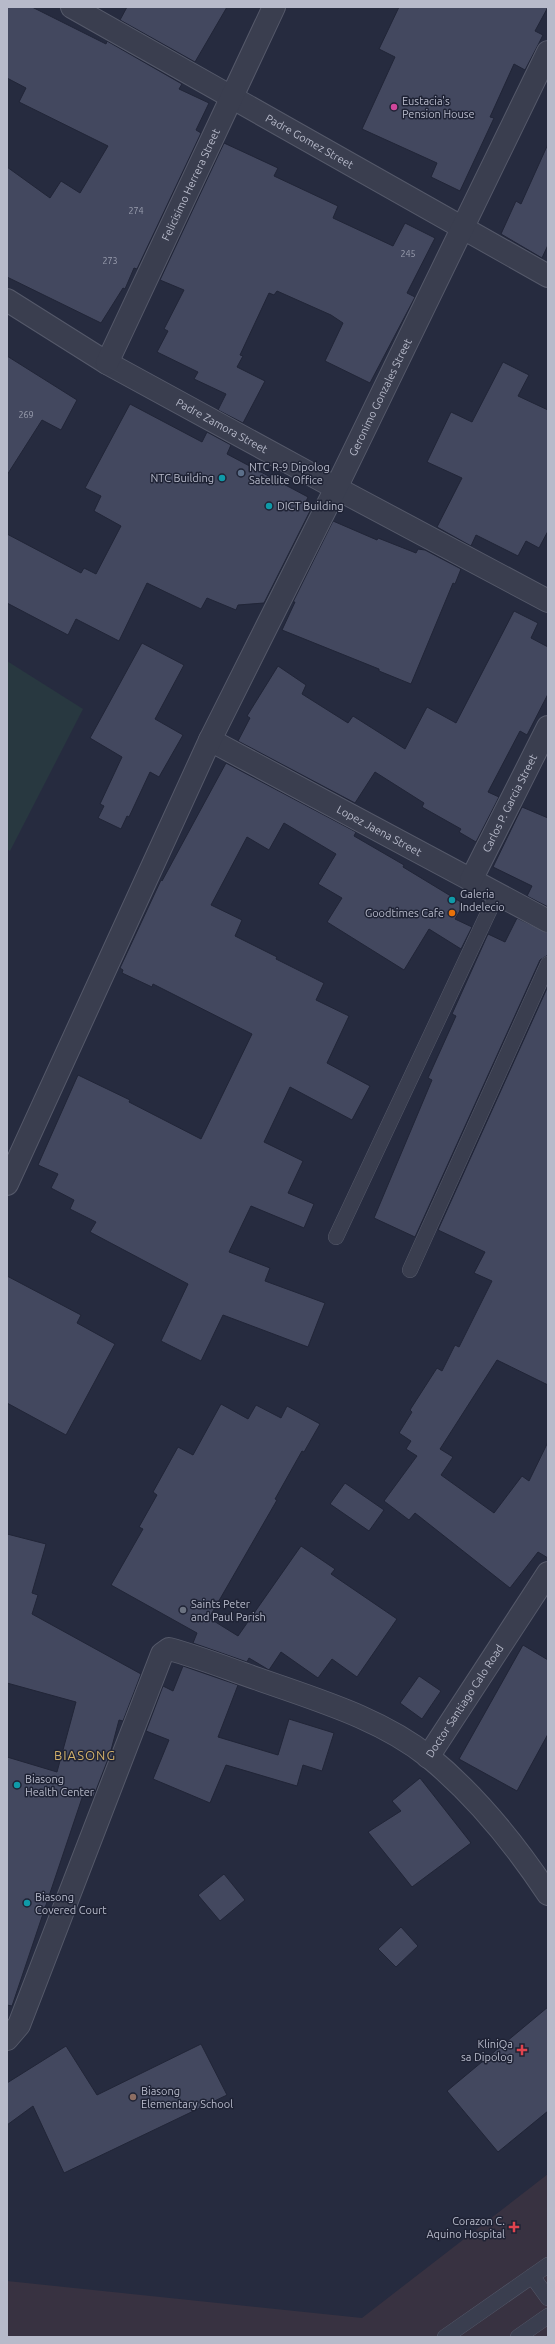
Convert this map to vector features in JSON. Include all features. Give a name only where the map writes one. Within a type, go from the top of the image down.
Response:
[{"type":"street","name":"Padre Gomez Street","points":[[72,7],[548,276]]},
{"type":"street","name":"Felicisimo Herrera Street","points":[[107,363],[274,7]]},
{"type":"street","name":"Geronimo Gonzales Street","points":[[7,1184],[210,740],[336,488],[461,228],[548,52]]},
{"type":"street","name":"Padre Zamora Street","points":[[7,300],[107,363],[336,488],[548,601]]},
{"type":"street","name":"Carlos P. Garcia Street","points":[[471,880],[548,727]]},
{"type":"street","name":"Lopez Jaena Street","points":[[210,740],[548,921]]},
{"type":"street","name":"Doctor Santiago Calo Road","points":[[548,1573],[428,1757],[470,1796],[507,1838],[548,1894]]},
{"type":"street","points":[[7,2039],[19,2025],[162,1654],[166,1650],[174,1650],[364,1718],[396,1735],[428,1757]]},
{"type":"lane","points":[[336,1237],[497,894]]},
{"type":"lane","points":[[410,1270],[548,964]]},
{"type":"lane","points":[[445,2337],[548,2265]]},
{"type":"lane","points":[[532,2276],[548,2298]]},
{"type":"lane","points":[[518,2337],[548,2316]]},
{"type":"shaded area","points":[[7,661],[83,709],[10,851],[7,849]]},
{"type":"shaded area","name":"Corazon C. Aquino Hospital","points":[[548,2174],[548,2337],[7,2337],[7,2281],[362,2318]]},
{"type":"building","points":[[7,7],[32,7],[106,44],[107,41],[182,84],[179,89],[209,103],[196,130],[201,133],[137,269],[134,268],[125,289],[123,288],[101,323],[7,277],[7,167],[50,198],[61,181],[80,193],[108,146],[19,102],[26,88],[7,78]]},
{"type":"building","points":[[127,7],[227,7],[195,62],[120,20]]},
{"type":"building","points":[[399,7],[548,7],[535,31],[543,35],[525,70],[514,64],[490,117],[494,118],[460,191],[431,177],[437,163],[362,129],[395,57],[379,49]]},
{"type":"building","points":[[224,143],[278,168],[274,176],[338,206],[333,218],[393,246],[405,223],[435,238],[407,293],[415,297],[370,383],[325,361],[343,323],[331,315],[277,291],[274,295],[269,293],[240,355],[243,356],[237,367],[265,381],[243,423],[218,410],[226,394],[194,379],[198,372],[157,352],[168,331],[164,329],[184,290],[160,280]]},
{"type":"building","points":[[548,144],[548,245],[542,258],[501,234],[516,201],[521,204]]},
{"type":"building","points":[[7,356],[77,400],[61,430],[42,420],[7,475]]},
{"type":"building","points":[[503,362],[529,375],[518,396],[548,410],[548,531],[539,548],[526,541],[518,556],[476,535],[471,546],[437,527],[462,478],[427,462],[451,412],[472,422]]},
{"type":"building","points":[[130,404],[202,442],[207,432],[231,445],[227,454],[308,497],[303,508],[310,511],[264,603],[238,605],[236,610],[207,598],[201,609],[147,583],[119,641],[76,619],[68,635],[7,603],[7,534],[81,573],[84,568],[96,574],[121,526],[94,511],[101,496],[85,488]]},
{"type":"building","points":[[333,521],[377,540],[378,538],[416,553],[418,549],[425,550],[461,569],[455,584],[453,583],[411,684],[379,671],[379,669],[282,630],[295,602],[293,602]]},
{"type":"building","points":[[514,611],[538,623],[531,638],[548,647],[548,694],[527,735],[520,731],[488,792],[499,797],[476,842],[459,832],[461,829],[422,807],[424,803],[375,772],[355,803],[238,741],[250,718],[247,716],[278,666],[306,685],[302,694],[348,723],[353,716],[405,749],[427,707],[456,723]]},
{"type":"building","points":[[142,643],[184,665],[155,719],[183,735],[159,777],[150,772],[129,817],[127,816],[121,829],[98,818],[104,806],[100,804],[122,757],[90,738]]},
{"type":"building","points":[[226,763],[356,832],[354,836],[404,865],[403,867],[464,904],[455,919],[472,927],[461,949],[429,929],[404,970],[327,922],[342,898],[318,884],[336,854],[284,823],[269,850],[247,837],[211,905],[242,920],[235,936],[324,983],[316,1000],[349,1016],[327,1063],[370,1086],[352,1120],[290,1087],[264,1142],[303,1161],[288,1193],[314,1204],[304,1228],[251,1206],[229,1252],[270,1268],[265,1281],[325,1303],[308,1347],[223,1315],[201,1361],[161,1341],[188,1284],[90,1232],[96,1222],[70,1209],[74,1200],[51,1188],[58,1174],[38,1165],[78,1075],[130,1100],[129,1102],[201,1139],[252,1034],[153,984],[152,987],[122,973],[123,970],[120,968],[161,880],[162,881]]},
{"type":"building","points":[[522,807],[548,818],[548,907],[527,896],[532,886],[493,867]]},
{"type":"building","points":[[517,918],[548,933],[548,955],[540,960],[415,1237],[374,1218],[432,1080],[428,1078],[456,1016],[452,1014],[488,934],[505,942]]},
{"type":"building","points":[[548,986],[548,1385],[497,1360],[440,1449],[453,1457],[441,1475],[494,1513],[522,1476],[529,1481],[548,1442],[548,1558],[538,1552],[510,1588],[415,1513],[409,1520],[384,1501],[417,1456],[406,1449],[411,1441],[399,1433],[412,1412],[410,1410],[437,1368],[442,1371],[455,1345],[459,1347],[492,1281],[474,1273],[485,1252],[438,1230]]},
{"type":"building","points":[[7,1276],[81,1315],[77,1323],[115,1344],[66,1435],[7,1403]]},
{"type":"building","points":[[221,1404],[248,1419],[256,1405],[281,1418],[287,1406],[320,1424],[304,1452],[302,1451],[275,1499],[277,1500],[209,1618],[238,1636],[301,1546],[335,1569],[331,1574],[397,1619],[357,1677],[332,1659],[318,1678],[281,1652],[269,1670],[249,1658],[247,1662],[193,1643],[197,1633],[111,1585],[143,1529],[139,1527],[157,1495],[153,1492],[178,1447],[193,1455]]},
{"type":"building","points":[[345,1483],[384,1510],[369,1531],[330,1504]]},
{"type":"building","points":[[7,1534],[46,1544],[32,1593],[38,1595],[32,1614],[141,1674],[123,1721],[119,1720],[110,1754],[93,1798],[83,1795],[12,2006],[7,2005],[7,1757],[57,1772],[76,1702],[7,1683]]},
{"type":"building","points":[[523,1645],[548,1660],[548,1734],[517,1791],[459,1759]]},
{"type":"building","points":[[183,1666],[238,1685],[218,1737],[278,1755],[289,1719],[334,1733],[322,1771],[303,1765],[297,1786],[226,1765],[210,1803],[153,1779],[169,1740],[146,1731],[163,1686],[173,1691]]},
{"type":"building","points":[[419,1676],[441,1691],[422,1719],[400,1703]]},
{"type":"building","points":[[420,1778],[471,1843],[412,1887],[368,1832],[401,1811],[392,1801]]},
{"type":"building","points":[[224,1874],[245,1900],[220,1921],[198,1895]]},
{"type":"building","points":[[401,1927],[418,1946],[396,1967],[378,1949]]},
{"type":"building","name":"KliniQa sa Dipolog","points":[[548,2007],[548,2111],[498,2152],[447,2091]]},
{"type":"building","points":[[201,2044],[227,2095],[64,2173],[33,2106],[7,2125],[7,2083],[66,2046],[97,2095]]},
{"type":"place","name":"Eustacia's Pension House","points":[[394,107]]},
{"type":"place","name":"NTC R-9 Dipolog Satellite Office","points":[[241,473]]},
{"type":"place","name":"NTC Building","points":[[222,478]]},
{"type":"place","name":"DICT Building","points":[[269,506]]},
{"type":"place","name":"Galeria Indelecio","points":[[452,900]]},
{"type":"place","name":"Goodtimes Cafe","points":[[452,913]]},
{"type":"place","name":"Saints Peter and Paul Parish","points":[[183,1610]]},
{"type":"place","name":"Biasong Health Center","points":[[17,1785]]},
{"type":"place","name":"Biasong Covered Court","points":[[27,1903]]},
{"type":"place","name":"KliniQa sa Dipolog","points":[[522,2050]]},
{"type":"place","name":"Biasong Elementary School","points":[[133,2097]]},
{"type":"place","name":"Corazon C. Aquino Hospital","points":[[514,2227]]},
{"type":"district","name":"BIASONG","points":[[85,1755]]}]
